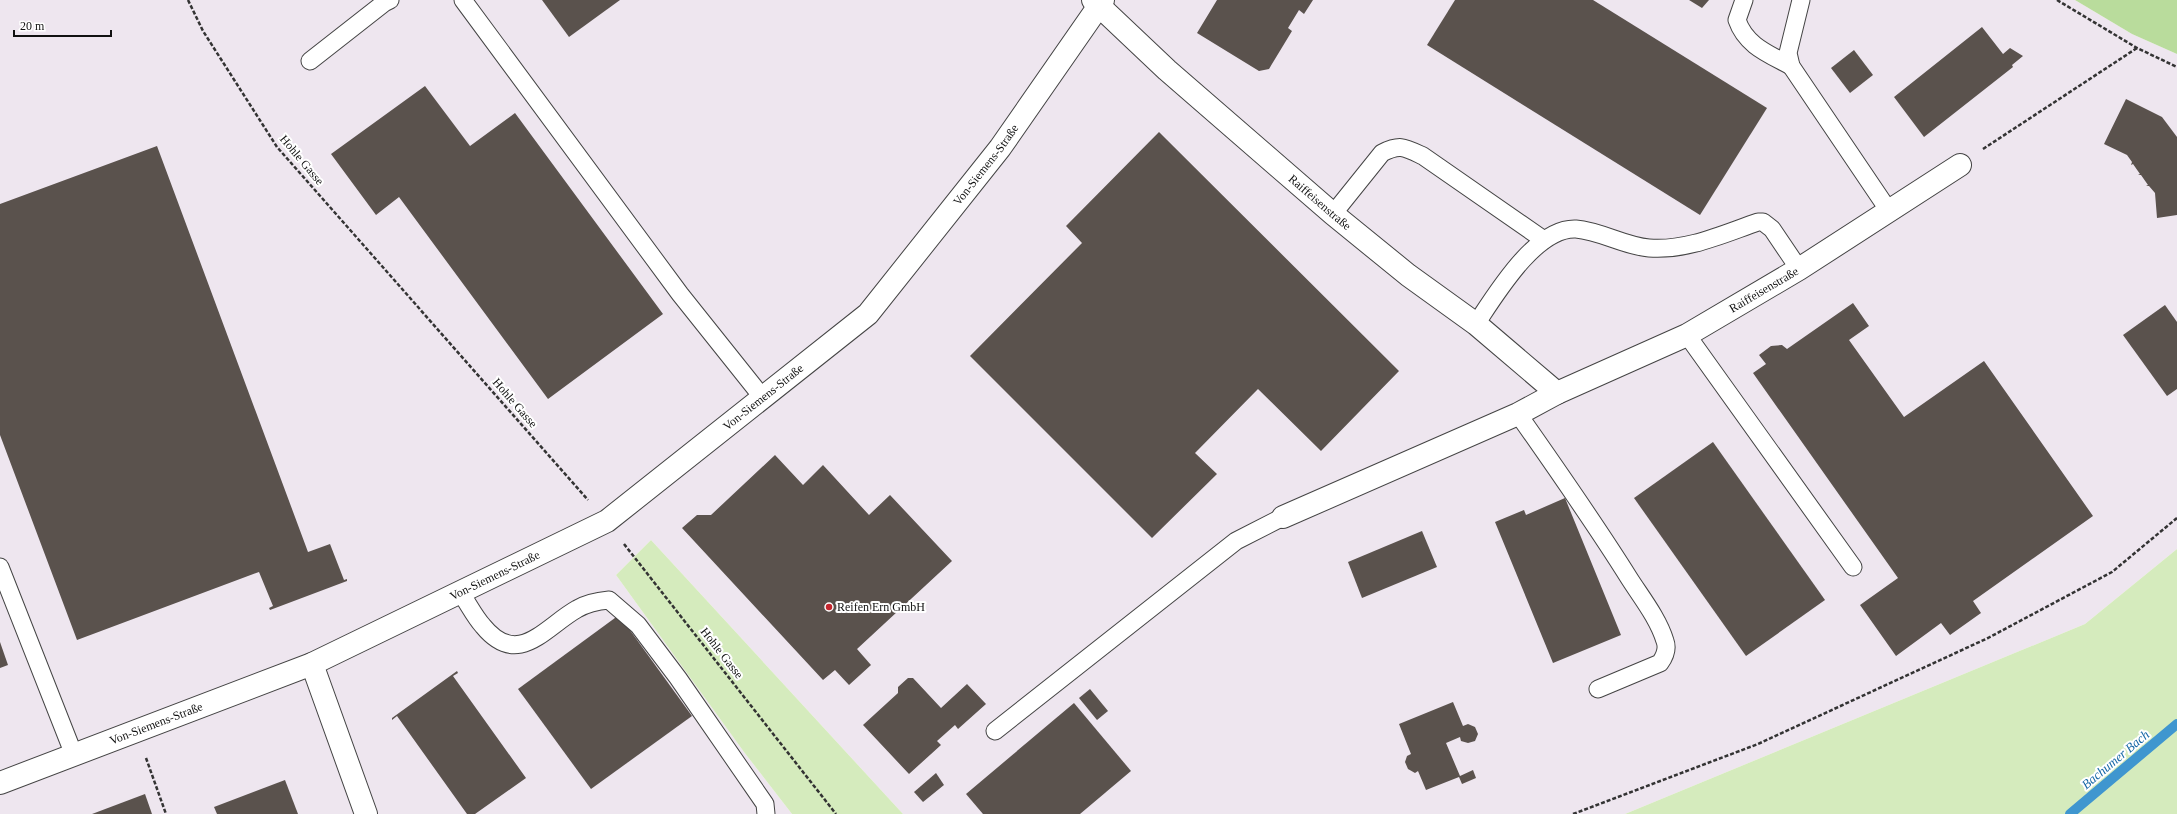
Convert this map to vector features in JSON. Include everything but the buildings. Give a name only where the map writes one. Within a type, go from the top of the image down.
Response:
[{"type":"street","name":"Von-Siemens-Straße","points":[[0,783],[312,664],[607,521],[868,314],[1000,148],[1098,2]]},
{"type":"street","name":"Raiffeisenstraße","points":[[1098,2],[1167,70],[1333,214],[1408,275],[1476,324],[1557,393]]},
{"type":"street","name":"Raiffeisenstraße","points":[[1283,517],[1518,414],[1557,393],[1687,335],[1799,269],[1960,165]]},
{"type":"street","points":[[312,664],[366,814]]},
{"type":"lane","points":[[310,61],[384,3],[390,0]]},
{"type":"lane","points":[[463,0],[680,294],[763,398]]},
{"type":"lane","points":[[1744,0],[1737,20],[1747,38],[1757,48],[1791,66]]},
{"type":"lane","points":[[1801,0],[1788,53],[1791,66],[1889,211]]},
{"type":"lane","points":[[1333,214],[1382,153],[1393,147],[1403,146],[1422,156],[1544,240]]},
{"type":"lane","points":[[1476,324],[1506,281],[1529,253],[1544,240],[1562,231],[1574,229],[1650,248],[1676,247],[1697,243],[1758,222],[1763,222],[1772,229],[1799,269]]},
{"type":"lane","points":[[1687,335],[1853,567]]},
{"type":"lane","points":[[1518,414],[1608,545],[1654,618],[1666,642],[1666,655],[1660,663],[1598,689]]},
{"type":"lane","points":[[995,731],[1236,541],[1283,517]]},
{"type":"lane","points":[[0,566],[74,755]]},
{"type":"lane","points":[[460,592],[483,626],[499,640],[513,645],[535,640],[577,609],[596,601],[609,600],[638,625],[678,678],[765,804],[766,814]]},
{"type":"path","name":"Hohle Gasse","points":[[188,0],[203,31],[277,147],[607,521],[836,814]]},
{"type":"path","points":[[2057,0],[2137,48],[2177,66]]},
{"type":"path","points":[[1960,165],[2137,48]]},
{"type":"path","points":[[1573,814],[1758,744],[1988,638],[2112,572],[2177,518]]},
{"type":"path","points":[[137,731],[166,814]]},
{"type":"shaded area","points":[[0,0],[2075,0],[2132,34],[2177,54],[2177,549],[2085,624],[1625,814],[903,814],[651,540],[616,575],[744,752],[792,814],[0,814]]},
{"type":"green space","points":[[2075,0],[2177,0],[2177,54],[2132,34]]},
{"type":"green space","points":[[651,540],[903,814],[792,814],[744,752],[616,575]]},
{"type":"green space","points":[[2177,549],[2177,814],[1625,814],[2085,624]]},
{"type":"waterway","name":"Bachumer Bach","points":[[2070,814],[2177,724]]},
{"type":"place","name":"Reifen Ern GmbH","points":[[829,607]]}]
